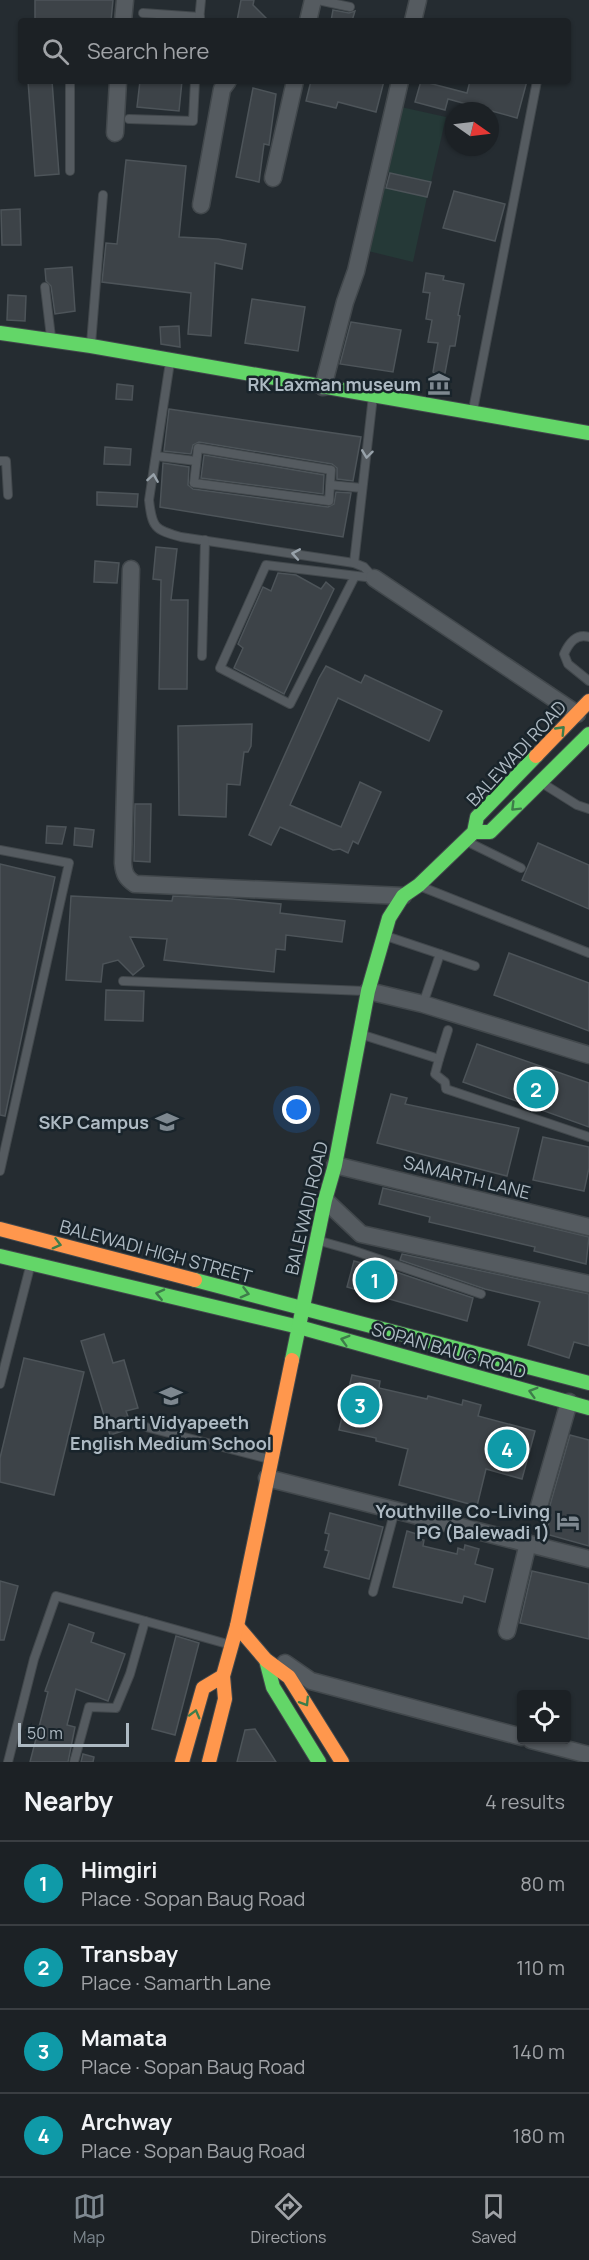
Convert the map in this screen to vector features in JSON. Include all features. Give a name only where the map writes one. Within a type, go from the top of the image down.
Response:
[{"type":"street","points":[[123,18],[125,0]]},
{"type":"street","points":[[309,18],[313,0]]},
{"type":"street","points":[[414,18],[418,0]]},
{"type":"street","points":[[115,133],[118,84]]},
{"type":"street","points":[[201,205],[222,89],[226,84]]},
{"type":"street","points":[[273,178],[294,84]]},
{"type":"street","points":[[323,387],[345,302],[356,271],[399,84]]},
{"type":"street","points":[[0,333],[171,359],[589,433]]},
{"type":"street","points":[[131,569],[123,863],[123,873],[128,879],[135,884],[404,896]]},
{"type":"street","points":[[374,578],[577,714]]},
{"type":"street","name":"BALEWADI ROAD","points":[[223,1676],[237,1626],[325,1200],[335,1165],[368,991],[389,918],[404,896],[419,885],[470,836],[477,817],[589,701]]},
{"type":"street","name":"BALEWADI ROAD","points":[[470,836],[490,831],[589,734]]},
{"type":"street","points":[[368,991],[423,1004],[589,1055]]},
{"type":"street","name":"SAMARTH LANE","points":[[335,1165],[589,1227]]},
{"type":"street","points":[[325,1200],[362,1234],[589,1284]]},
{"type":"street","name":"BALEWADI HIGH STREET","points":[[0,1229],[303,1308]]},
{"type":"street","points":[[0,1256],[299,1327]]},
{"type":"street","name":"SOPAN BAUG ROAD","points":[[303,1308],[589,1383]]},
{"type":"street","name":"SOPAN BAUG ROAD","points":[[299,1327],[589,1408]]},
{"type":"street","points":[[538,1510],[569,1402]]},
{"type":"street","points":[[267,1478],[589,1558]]},
{"type":"street","points":[[507,1631],[528,1543]]},
{"type":"street","points":[[237,1626],[266,1660],[289,1677],[342,1762]]},
{"type":"street","points":[[237,1626],[311,1681],[517,1736]]},
{"type":"street","points":[[266,1660],[273,1687],[320,1762]]},
{"type":"street","points":[[182,1762],[203,1688],[223,1676],[225,1699],[209,1762]]},
{"type":"street","points":[[546,1744],[589,1755]]},
{"type":"lane","points":[[199,18],[201,0]]},
{"type":"lane","points":[[318,0],[350,7]]},
{"type":"lane","points":[[143,13],[190,18]]},
{"type":"lane","points":[[70,84],[70,171]]},
{"type":"lane","points":[[129,119],[193,121],[195,84]]},
{"type":"lane","points":[[472,413],[536,84]]},
{"type":"lane","points":[[91,346],[103,195]]},
{"type":"lane","points":[[45,287],[52,340]]},
{"type":"lane","points":[[171,359],[149,500],[151,520],[161,532],[354,563],[364,567],[374,578]]},
{"type":"lane","points":[[354,563],[373,396]]},
{"type":"lane","points":[[198,448],[331,470],[331,484],[329,501],[195,483],[198,448]]},
{"type":"lane","points":[[156,456],[196,461]]},
{"type":"lane","points":[[0,461],[6,461],[8,495]]},
{"type":"lane","points":[[331,484],[362,488]]},
{"type":"lane","points":[[202,656],[205,540]]},
{"type":"lane","points":[[355,576],[290,704],[220,668],[266,565],[323,570],[374,578]]},
{"type":"lane","points":[[589,637],[580,636],[574,639],[564,654],[568,664],[589,681]]},
{"type":"lane","points":[[541,782],[577,805],[589,809]]},
{"type":"lane","points":[[470,836],[521,868]]},
{"type":"lane","points":[[0,850],[69,863],[0,1169]]},
{"type":"lane","points":[[419,885],[589,953]]},
{"type":"lane","points":[[384,936],[475,966]]},
{"type":"lane","points":[[423,1004],[440,954]]},
{"type":"lane","points":[[123,981],[368,991]]},
{"type":"lane","points":[[448,1030],[435,1074],[445,1082],[446,1089],[589,1137]]},
{"type":"lane","points":[[359,1034],[439,1059]]},
{"type":"lane","points":[[317,1240],[481,1294]]},
{"type":"lane","points":[[0,1384],[31,1263]]},
{"type":"lane","points":[[142,1426],[271,1460]]},
{"type":"lane","points":[[373,1592],[395,1509]]},
{"type":"lane","points":[[8,1762],[34,1659],[56,1596],[186,1631],[231,1646]]},
{"type":"lane","points":[[74,1762],[89,1707],[116,1708],[130,1674],[145,1621]]},
{"type":"green space","points":[[401,107],[445,117],[431,182],[386,172]]},
{"type":"green space","points":[[383,187],[427,197],[413,262],[368,251]]},
{"type":"building","points":[[35,0],[113,0],[111,18],[35,18]]},
{"type":"building","points":[[241,0],[254,0],[253,5],[266,18],[238,18]]},
{"type":"building","points":[[333,10],[349,13],[355,11],[353,18],[332,18]]},
{"type":"building","points":[[28,84],[52,84],[59,174],[35,176]]},
{"type":"building","points":[[140,84],[182,84],[179,111],[137,107]]},
{"type":"building","points":[[310,84],[383,84],[376,112],[338,102],[336,108],[306,101]]},
{"type":"building","points":[[420,84],[432,84],[467,93],[469,84],[526,84],[517,118],[499,113],[499,102],[459,102],[448,99],[445,102],[445,110],[415,102]]},
{"type":"building","points":[[253,88],[276,94],[269,145],[264,144],[259,182],[236,177]]},
{"type":"building","points":[[126,160],[186,166],[179,237],[218,239],[246,244],[242,269],[215,263],[211,336],[188,334],[191,293],[102,282],[106,243],[117,244]]},
{"type":"building","points":[[390,173],[431,182],[427,197],[386,188]]},
{"type":"building","points":[[454,191],[505,204],[495,241],[443,228]]},
{"type":"building","points":[[20,209],[21,245],[2,245],[1,210]]},
{"type":"building","points":[[72,267],[75,311],[55,314],[51,286],[46,281],[45,269]]},
{"type":"building","points":[[426,273],[444,276],[443,280],[464,284],[455,346],[450,346],[445,373],[439,377],[433,372],[438,343],[428,342],[432,320],[426,319],[430,293],[423,292]]},
{"type":"building","points":[[8,295],[26,296],[25,321],[7,320]]},
{"type":"building","points":[[252,299],[305,307],[298,351],[245,343]]},
{"type":"building","points":[[351,322],[401,330],[393,372],[340,364]]},
{"type":"building","points":[[179,326],[180,347],[161,344],[160,327]]},
{"type":"building","points":[[117,384],[133,386],[132,400],[116,399]]},
{"type":"building","points":[[169,409],[361,437],[353,481],[337,479],[337,468],[332,464],[199,442],[193,445],[191,454],[164,451]]},
{"type":"building","points":[[105,447],[131,449],[130,465],[104,464]]},
{"type":"building","points":[[204,455],[324,475],[323,494],[201,478]]},
{"type":"building","points":[[163,463],[189,467],[188,485],[193,489],[328,507],[334,504],[336,492],[351,493],[343,537],[160,507]]},
{"type":"building","points":[[97,492],[138,494],[137,507],[97,505]]},
{"type":"building","points":[[156,547],[177,549],[171,600],[188,600],[187,689],[159,689],[161,580],[153,579]]},
{"type":"building","points":[[95,561],[119,563],[117,583],[94,582]]},
{"type":"building","points":[[278,573],[296,575],[321,589],[326,582],[334,589],[284,694],[234,668],[243,648],[238,644],[263,587],[271,591]]},
{"type":"building","points":[[326,666],[361,683],[365,675],[442,711],[429,741],[338,698],[290,805],[341,827],[360,782],[381,792],[358,844],[353,841],[348,853],[340,849],[333,850],[280,827],[271,845],[249,835]]},
{"type":"building","points":[[252,724],[251,746],[248,752],[244,752],[240,785],[227,784],[226,817],[179,815],[178,726]]},
{"type":"building","points":[[135,804],[151,804],[150,862],[134,861]]},
{"type":"building","points":[[47,826],[66,827],[62,844],[46,843]]},
{"type":"building","points":[[75,828],[94,830],[92,847],[74,845]]},
{"type":"building","points":[[538,843],[589,865],[589,909],[522,880]]},
{"type":"building","points":[[0,864],[55,877],[5,1116],[0,1115]]},
{"type":"building","points":[[71,896],[172,901],[173,896],[232,899],[281,904],[280,913],[345,921],[342,942],[286,935],[285,950],[276,949],[274,972],[164,960],[167,939],[130,937],[144,966],[133,975],[118,960],[103,964],[101,982],[66,980]]},
{"type":"building","points":[[509,953],[589,983],[589,1031],[494,995]]},
{"type":"building","points":[[106,990],[144,991],[143,1021],[105,1020]]},
{"type":"building","points":[[477,1044],[589,1083],[589,1127],[463,1082]]},
{"type":"building","points":[[391,1094],[407,1098],[405,1104],[519,1128],[507,1176],[377,1143]]},
{"type":"building","points":[[543,1137],[589,1147],[589,1168],[584,1191],[533,1180]]},
{"type":"building","points":[[383,1188],[589,1237],[586,1264],[534,1251],[535,1247],[429,1222],[430,1217],[379,1204]]},
{"type":"building","points":[[402,1254],[589,1294],[589,1346],[574,1342],[569,1358],[528,1345],[540,1302],[485,1289],[400,1260]]},
{"type":"building","points":[[354,1261],[393,1271],[473,1298],[467,1321],[347,1287]]},
{"type":"building","points":[[104,1334],[113,1363],[124,1360],[138,1408],[126,1411],[132,1428],[110,1435],[81,1341]]},
{"type":"building","points":[[24,1358],[84,1372],[54,1495],[0,1482],[0,1458]]},
{"type":"building","points":[[352,1375],[380,1381],[379,1388],[427,1399],[428,1396],[462,1405],[463,1400],[481,1405],[478,1416],[535,1431],[522,1479],[486,1469],[477,1506],[399,1485],[408,1449],[376,1441],[376,1438],[339,1430]]},
{"type":"building","points":[[570,1435],[589,1440],[589,1546],[546,1534],[551,1515],[548,1512]]},
{"type":"building","points":[[330,1513],[383,1527],[369,1579],[324,1567],[329,1551],[325,1550],[329,1534],[325,1533]]},
{"type":"building","points":[[407,1531],[420,1535],[419,1539],[424,1540],[423,1546],[457,1554],[458,1548],[464,1550],[465,1545],[479,1549],[475,1564],[493,1569],[485,1602],[464,1596],[462,1603],[393,1587]]},
{"type":"building","points":[[532,1571],[589,1584],[589,1639],[520,1623]]},
{"type":"building","points":[[0,1581],[18,1586],[4,1640],[0,1640]]},
{"type":"building","points":[[69,1624],[94,1633],[91,1642],[125,1654],[108,1701],[76,1689],[67,1725],[75,1727],[68,1762],[30,1762],[48,1692],[45,1691]]},
{"type":"building","points":[[176,1636],[199,1643],[175,1735],[152,1729]]},
{"type":"building","points":[[255,1729],[276,1762],[237,1762],[245,1730]]},
{"type":"building","points":[[83,1754],[94,1757],[93,1762],[81,1762]]},
{"type":"traffic: fast","points":[[0,333],[91,346],[589,433]]},
{"type":"traffic: fast","points":[[474,832],[490,832],[589,734]]},
{"type":"traffic: fast","points":[[292,1360],[325,1200],[335,1165],[368,991],[389,918],[403,896],[419,885],[474,832],[477,817],[536,756]]},
{"type":"traffic: fast","points":[[0,1256],[299,1327],[589,1408]]},
{"type":"traffic: fast","points":[[195,1280],[589,1383]]},
{"type":"traffic: fast","points":[[266,1660],[273,1687],[319,1762]]},
{"type":"traffic: slow","points":[[536,756],[589,701]]},
{"type":"traffic: slow","points":[[0,1229],[195,1280]]},
{"type":"traffic: slow","points":[[209,1762],[225,1699],[223,1676],[237,1626],[292,1360]]},
{"type":"traffic: slow","points":[[237,1626],[266,1660],[289,1677],[342,1762]]},
{"type":"traffic: slow","points":[[182,1762],[203,1688],[223,1676]]},
{"type":"place","name":"RK Laxman museum","points":[[439,384]]},
{"type":"place","name":"Transbay","points":[[536,1089]]},
{"type":"place","name":"SKP Campus","points":[[167,1122]]},
{"type":"place","name":"Himgiri","points":[[375,1280]]},
{"type":"place","name":"Bharti Vidyapeeth English Medium School","points":[[171,1396]]},
{"type":"place","name":"Mamata","points":[[360,1405]]},
{"type":"place","name":"Archway","points":[[507,1449]]},
{"type":"place","name":"Youthville Co-Living PG (Balewadi 1)","points":[[568,1521]]}]
